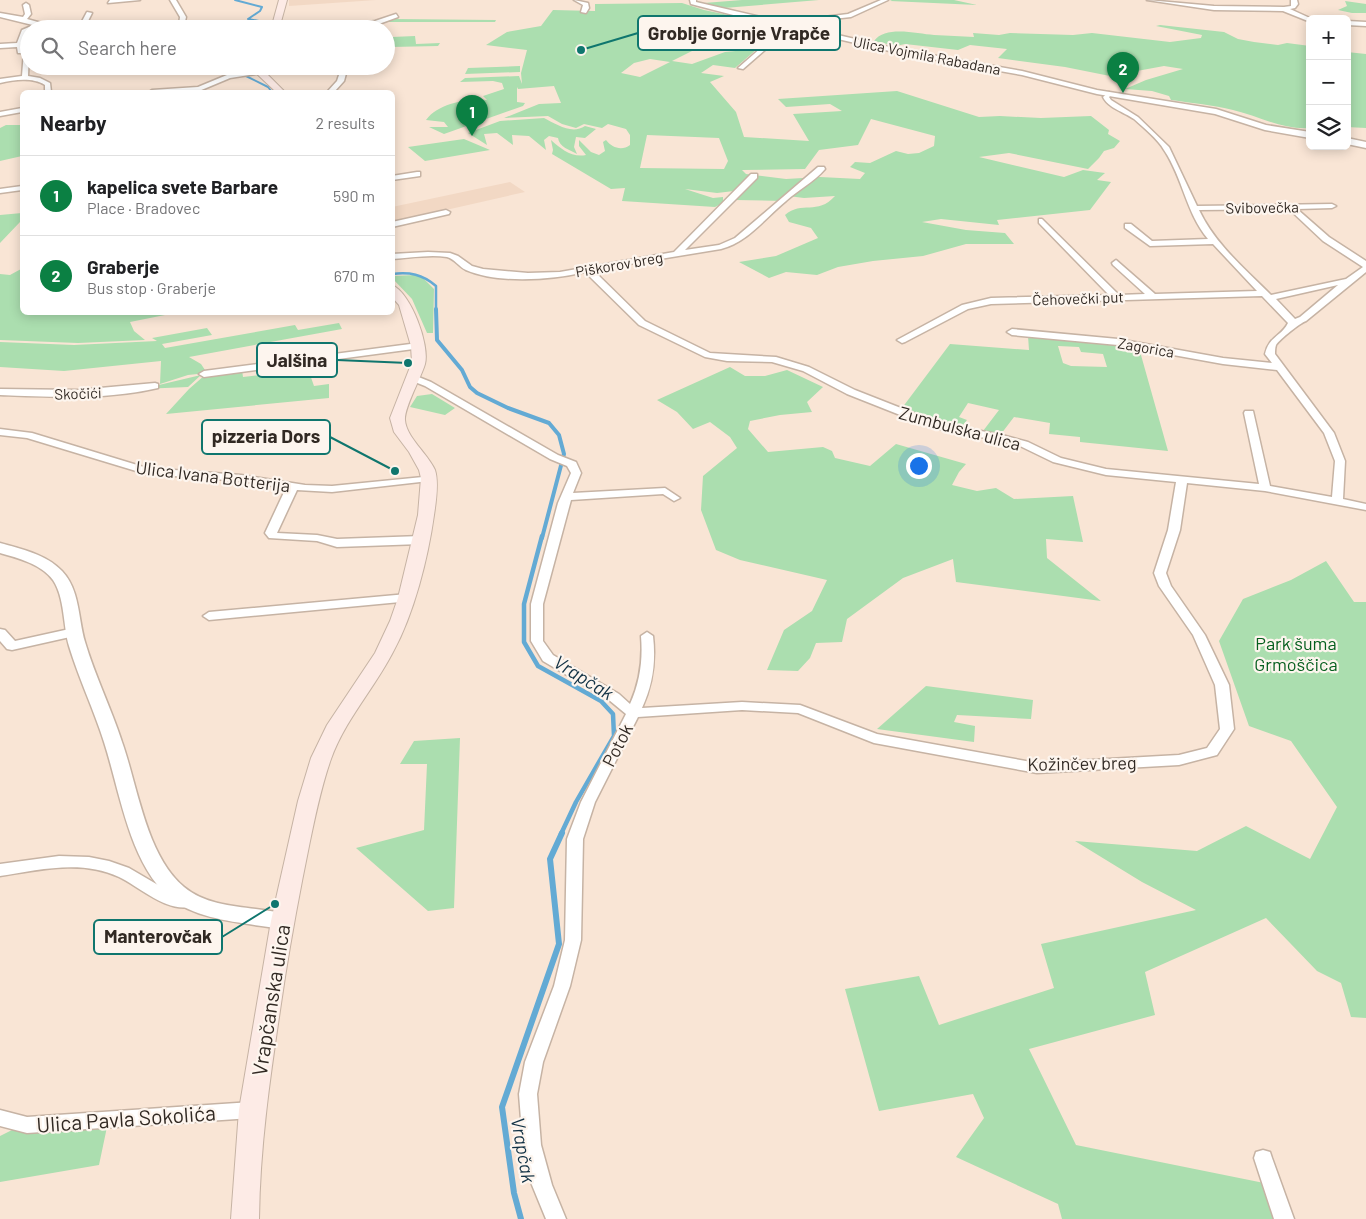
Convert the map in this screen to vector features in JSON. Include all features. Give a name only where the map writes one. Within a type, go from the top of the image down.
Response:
[{"type":"main road","points":[[277,20],[283,0]]},
{"type":"main road","points":[[265,75],[279,90]]},
{"type":"main road","name":"Vrapčanska ulica","points":[[245,1219],[252,1110],[282,921],[308,801],[321,758],[345,709],[390,643],[407,598],[426,515],[429,478],[424,462],[401,432],[398,425],[398,412],[419,362],[418,346],[405,304],[395,292]]},
{"type":"street","points":[[110,2],[137,0]]},
{"type":"street","points":[[173,0],[182,14],[182,20]]},
{"type":"street","points":[[577,0],[585,3],[586,8],[584,12]]},
{"type":"street","name":"Ulica Vojmila Rabadana","points":[[693,0],[693,3],[714,9],[771,22],[784,31],[825,34],[898,52],[1022,73],[1109,94],[1216,112],[1266,127],[1306,134]]},
{"type":"street","points":[[741,68],[792,23],[850,16],[886,0]]},
{"type":"street","points":[[1150,0],[1214,8],[1284,9],[1293,7],[1295,4],[1294,0]]},
{"type":"street","points":[[0,15],[24,19],[28,14],[26,5]]},
{"type":"street","points":[[1284,9],[1306,18]]},
{"type":"street","points":[[86,20],[89,13]]},
{"type":"street","points":[[385,20],[396,16]]},
{"type":"street","points":[[1351,23],[1366,24]]},
{"type":"street","points":[[0,46],[20,45]]},
{"type":"street","points":[[25,75],[25,79]]},
{"type":"street","points":[[183,90],[199,89],[225,77],[237,75]]},
{"type":"street","points":[[334,90],[343,75]]},
{"type":"street","points":[[0,81],[25,79],[46,82],[48,90]]},
{"type":"street","points":[[1109,94],[1106,98],[1108,101],[1136,118],[1167,148],[1204,229],[1293,323]]},
{"type":"street","points":[[0,114],[20,110]]},
{"type":"street","points":[[1351,143],[1366,145]]},
{"type":"street","name":"Piškorov breg","points":[[395,257],[451,256],[469,268],[507,274],[568,273],[720,247],[730,244],[782,200],[808,182],[821,169]]},
{"type":"street","points":[[395,178],[417,174]]},
{"type":"street","points":[[677,254],[754,176]]},
{"type":"street","points":[[0,191],[20,188]]},
{"type":"street","name":"Svibovečka","points":[[1193,208],[1332,206]]},
{"type":"street","points":[[1292,208],[1326,239],[1366,266],[1303,319],[1293,323],[1290,329],[1272,344],[1270,354],[1329,433],[1340,462],[1337,502]]},
{"type":"street","points":[[395,224],[446,212]]},
{"type":"street","points":[[1042,221],[1116,297]]},
{"type":"street","points":[[1128,226],[1150,244],[1215,241]]},
{"type":"street","points":[[1116,263],[1153,296]]},
{"type":"street","name":"Zumbulska ulica","points":[[587,269],[642,324],[708,355],[727,358],[773,359],[806,369],[852,392],[937,426],[1002,438],[1024,444],[1063,461],[1106,472],[1265,488],[1366,507]]},
{"type":"street","name":"Čehovečki put","points":[[902,340],[965,307],[991,301],[1153,296],[1266,296],[1332,283],[1348,282]]},
{"type":"street","name":"Zagorica","points":[[1012,332],[1118,342],[1223,361],[1279,367]]},
{"type":"street","points":[[204,374],[418,346]]},
{"type":"street","name":"Potok","points":[[412,378],[428,384],[557,459],[572,464],[576,473],[566,497],[537,604],[537,641],[548,658],[614,697],[633,713],[588,802],[575,838],[573,940],[562,986],[534,1062],[528,1094],[532,1144],[542,1185],[556,1219]]},
{"type":"street","name":"Skočići","points":[[0,392],[73,395],[156,386]]},
{"type":"street","points":[[1248,413],[1265,488]]},
{"type":"street","name":"Ulica Ivana Botterija","points":[[0,432],[28,435],[146,471],[240,478],[293,486],[332,489],[429,478]]},
{"type":"street","name":"Kožinčev breg","points":[[633,713],[742,706],[800,709],[874,738],[1037,768],[1179,760],[1212,752],[1227,729],[1222,685],[1198,635],[1165,586],[1160,573],[1174,530],[1182,480]]},
{"type":"street","points":[[293,486],[271,533],[273,536],[317,538],[337,543],[420,540]]},
{"type":"street","points":[[566,497],[664,492],[674,498]]},
{"type":"street","points":[[0,548],[19,553],[53,571],[62,582],[68,599],[74,632],[94,693],[114,742],[143,841],[163,877],[177,892],[197,904]]},
{"type":"street","points":[[208,616],[407,598]]},
{"type":"street","points":[[0,633],[12,646],[74,632]]},
{"type":"street","points":[[633,713],[642,692],[650,659],[647,636]]},
{"type":"street","points":[[0,870],[66,862],[92,863],[116,869],[137,878],[161,895],[282,921]]},
{"type":"street","name":"Ulica Pavla Sokolića","points":[[0,1118],[27,1124],[54,1124],[252,1110]]},
{"type":"street","points":[[1262,1158],[1284,1219]]},
{"type":"shaded area","points":[[289,0],[376,0],[289,6]]},
{"type":"shaded area","points":[[510,182],[525,192],[395,222],[395,206]]},
{"type":"green space","points":[[742,0],[819,0],[724,8],[704,3]]},
{"type":"green space","points":[[954,0],[977,5],[890,1]]},
{"type":"green space","points":[[1345,1],[1366,4],[1366,13],[1338,10],[1347,6]]},
{"type":"green space","points":[[682,3],[704,10],[762,22],[770,26],[775,33],[740,33],[686,41],[698,48],[672,61],[692,64],[725,52],[757,49],[735,68],[713,65],[701,73],[724,76],[710,82],[736,112],[744,137],[809,141],[793,114],[842,111],[830,104],[786,107],[778,99],[897,91],[979,117],[1041,118],[1091,116],[1109,130],[1108,134],[1120,141],[1114,148],[1104,151],[1088,169],[1009,153],[979,157],[1064,177],[1083,170],[1105,173],[1097,180],[1111,182],[1090,210],[997,220],[999,225],[941,219],[922,222],[966,230],[1005,233],[1014,244],[966,244],[923,256],[838,267],[817,275],[786,272],[769,278],[739,262],[776,256],[818,238],[811,228],[789,222],[785,215],[797,209],[822,205],[835,196],[804,198],[788,196],[784,201],[735,200],[734,191],[717,193],[685,189],[713,198],[723,197],[723,203],[715,207],[622,201],[625,188],[611,189],[552,154],[551,140],[571,154],[586,155],[579,146],[579,140],[591,152],[599,155],[605,151],[603,142],[606,140],[617,148],[624,148],[630,145],[630,135],[626,129],[608,124],[602,128],[584,124],[576,128],[562,124],[548,116],[504,118],[539,104],[561,103],[554,86],[518,89],[517,87],[517,102],[525,103],[523,106],[444,134],[429,127],[448,127],[444,122],[426,120],[431,114],[445,106],[462,101],[487,100],[483,96],[504,89],[502,83],[493,81],[460,82],[465,78],[519,76],[522,84],[521,73],[527,50],[486,45],[507,32],[541,26],[553,10],[595,11],[595,4]],"holes":[[[650,59],[670,62],[640,77],[621,73],[634,63]],[[871,119],[935,136],[934,146],[919,153],[908,154],[896,151],[870,163],[855,162],[850,167],[865,173],[860,179],[820,177],[786,179],[746,174],[742,170],[805,169],[819,150],[858,145]],[[647,135],[719,138],[728,161],[724,169],[640,168]]]},
{"type":"green space","points":[[395,19],[496,20],[495,22],[395,22],[395,20],[391,20]]},
{"type":"green space","points":[[1156,26],[1224,32],[1238,39],[1254,42],[1306,45],[1306,128],[1280,125],[1225,108],[1171,100],[1169,96],[1152,91],[1125,89],[1146,80],[1183,69],[1164,66],[1110,76],[1065,67],[998,58],[1007,49],[970,45],[958,50],[905,44],[896,46],[874,41],[879,36],[894,32],[974,37],[973,33],[1073,35],[1092,33],[1170,42],[1201,38],[1202,35]]},
{"type":"green space","points":[[415,36],[416,44],[440,43],[438,46],[395,47],[395,37]]},
{"type":"green space","points":[[1351,52],[1366,54],[1366,128],[1351,127]]},
{"type":"green space","points":[[520,66],[520,72],[465,74],[468,68]]},
{"type":"green space","points":[[544,118],[569,129],[585,126],[596,129],[585,138],[576,137],[574,147],[577,154],[563,146],[558,138],[549,136],[544,140],[546,150],[529,136],[512,135],[513,145],[497,133],[484,134],[487,145],[468,133],[500,121]]},
{"type":"green space","points":[[6,125],[20,125],[20,156],[0,161],[0,128]]},
{"type":"green space","points":[[464,139],[490,150],[425,161],[408,147]]},
{"type":"green space","points":[[20,213],[20,222],[0,243],[0,215]]},
{"type":"green space","points":[[20,270],[20,315],[165,315],[130,322],[134,331],[145,340],[78,343],[0,340],[0,274],[10,275]]},
{"type":"green space","points":[[415,275],[422,277],[434,289],[433,333],[427,333],[412,299],[395,281],[395,276]]},
{"type":"green space","points":[[339,323],[342,329],[189,357],[201,364],[207,373],[188,375],[160,384],[161,361],[64,371],[0,367],[0,342],[74,345],[157,341],[152,338],[207,328],[212,335],[162,344],[165,348],[295,325],[298,330]]},
{"type":"green space","points":[[1028,336],[1101,341],[1139,348],[1168,451],[1080,442],[1080,437],[1049,434],[1050,423],[1014,417],[1001,434],[983,431],[999,410],[968,403],[959,417],[967,420],[963,425],[959,426],[926,419],[902,408],[950,344],[1029,350]],"holes":[[[1058,346],[1079,347],[1081,352],[1103,354],[1107,367],[1071,366],[1063,363]]]},
{"type":"green space","points":[[730,367],[745,376],[765,376],[787,370],[823,387],[807,402],[812,412],[780,415],[750,421],[748,429],[768,452],[823,447],[832,451],[835,458],[870,466],[896,444],[966,464],[952,485],[977,491],[996,488],[1014,499],[1073,496],[1083,542],[1046,539],[1047,558],[1101,601],[956,582],[953,559],[903,578],[847,619],[842,642],[816,643],[810,658],[798,671],[767,670],[784,630],[812,611],[827,580],[740,560],[716,550],[701,510],[703,476],[737,448],[730,437],[710,422],[693,429],[677,412],[657,400]]},
{"type":"green space","points":[[308,369],[314,386],[329,384],[329,398],[166,414],[205,375],[242,370],[243,377]]},
{"type":"green space","points":[[201,375],[188,387],[142,389]]},
{"type":"green space","points":[[432,394],[455,408],[445,415],[410,407],[417,396]]},
{"type":"green space","name":"Park šuma Grmoščica","points":[[1326,561],[1354,602],[1366,602],[1366,1018],[1351,1017],[1341,983],[1317,971],[1266,918],[1145,972],[1155,1015],[1029,1049],[1076,1145],[1264,1183],[1277,1219],[1062,1219],[1058,1204],[956,1157],[984,1118],[973,1094],[879,1111],[845,989],[919,976],[939,1025],[1054,988],[1041,944],[1196,910],[1142,882],[1075,841],[1197,851],[1246,826],[1310,859],[1337,807],[1291,741],[1249,726],[1219,641],[1243,599],[1291,580]]},
{"type":"green space","points":[[926,686],[1033,700],[1031,719],[957,715],[954,722],[975,726],[974,742],[877,729]]},
{"type":"green space","points":[[460,738],[454,908],[428,911],[356,848],[424,830],[427,764],[400,764],[414,741]]},
{"type":"green space","points":[[107,1127],[99,1165],[0,1182],[0,1136],[14,1129]]},
{"type":"waterway","name":"Vrapčak","points":[[235,0],[262,7],[260,11],[248,19],[253,20]]},
{"type":"waterway","name":"Vrapčak","points":[[246,75],[270,90]]},
{"type":"waterway","name":"Vrapčak","points":[[395,274],[416,275],[436,286],[436,309]]},
{"type":"waterway","name":"Vrapčak","points":[[436,309],[437,340],[462,370],[470,387],[477,393],[508,408],[549,423],[559,435],[564,454],[542,538]]},
{"type":"waterway","name":"Vrapčak","points":[[542,536],[524,604],[524,642],[538,666],[601,701],[613,714],[614,736],[576,802],[561,834]]},
{"type":"waterway","name":"Vrapčak","points":[[521,1219],[514,1193],[502,1107],[559,944],[550,859],[562,833]]},
{"type":"place","name":"Groblje Gornje Vrapče","points":[[581,50]]},
{"type":"place","name":"Graberje","points":[[1123,93]]},
{"type":"place","name":"kapelica svete Barbare","points":[[472,136]]},
{"type":"place","name":"Jalšina","points":[[408,363]]},
{"type":"place","name":"pizzeria Dors","points":[[395,471]]},
{"type":"place","name":"Manterovčak","points":[[275,904]]}]
